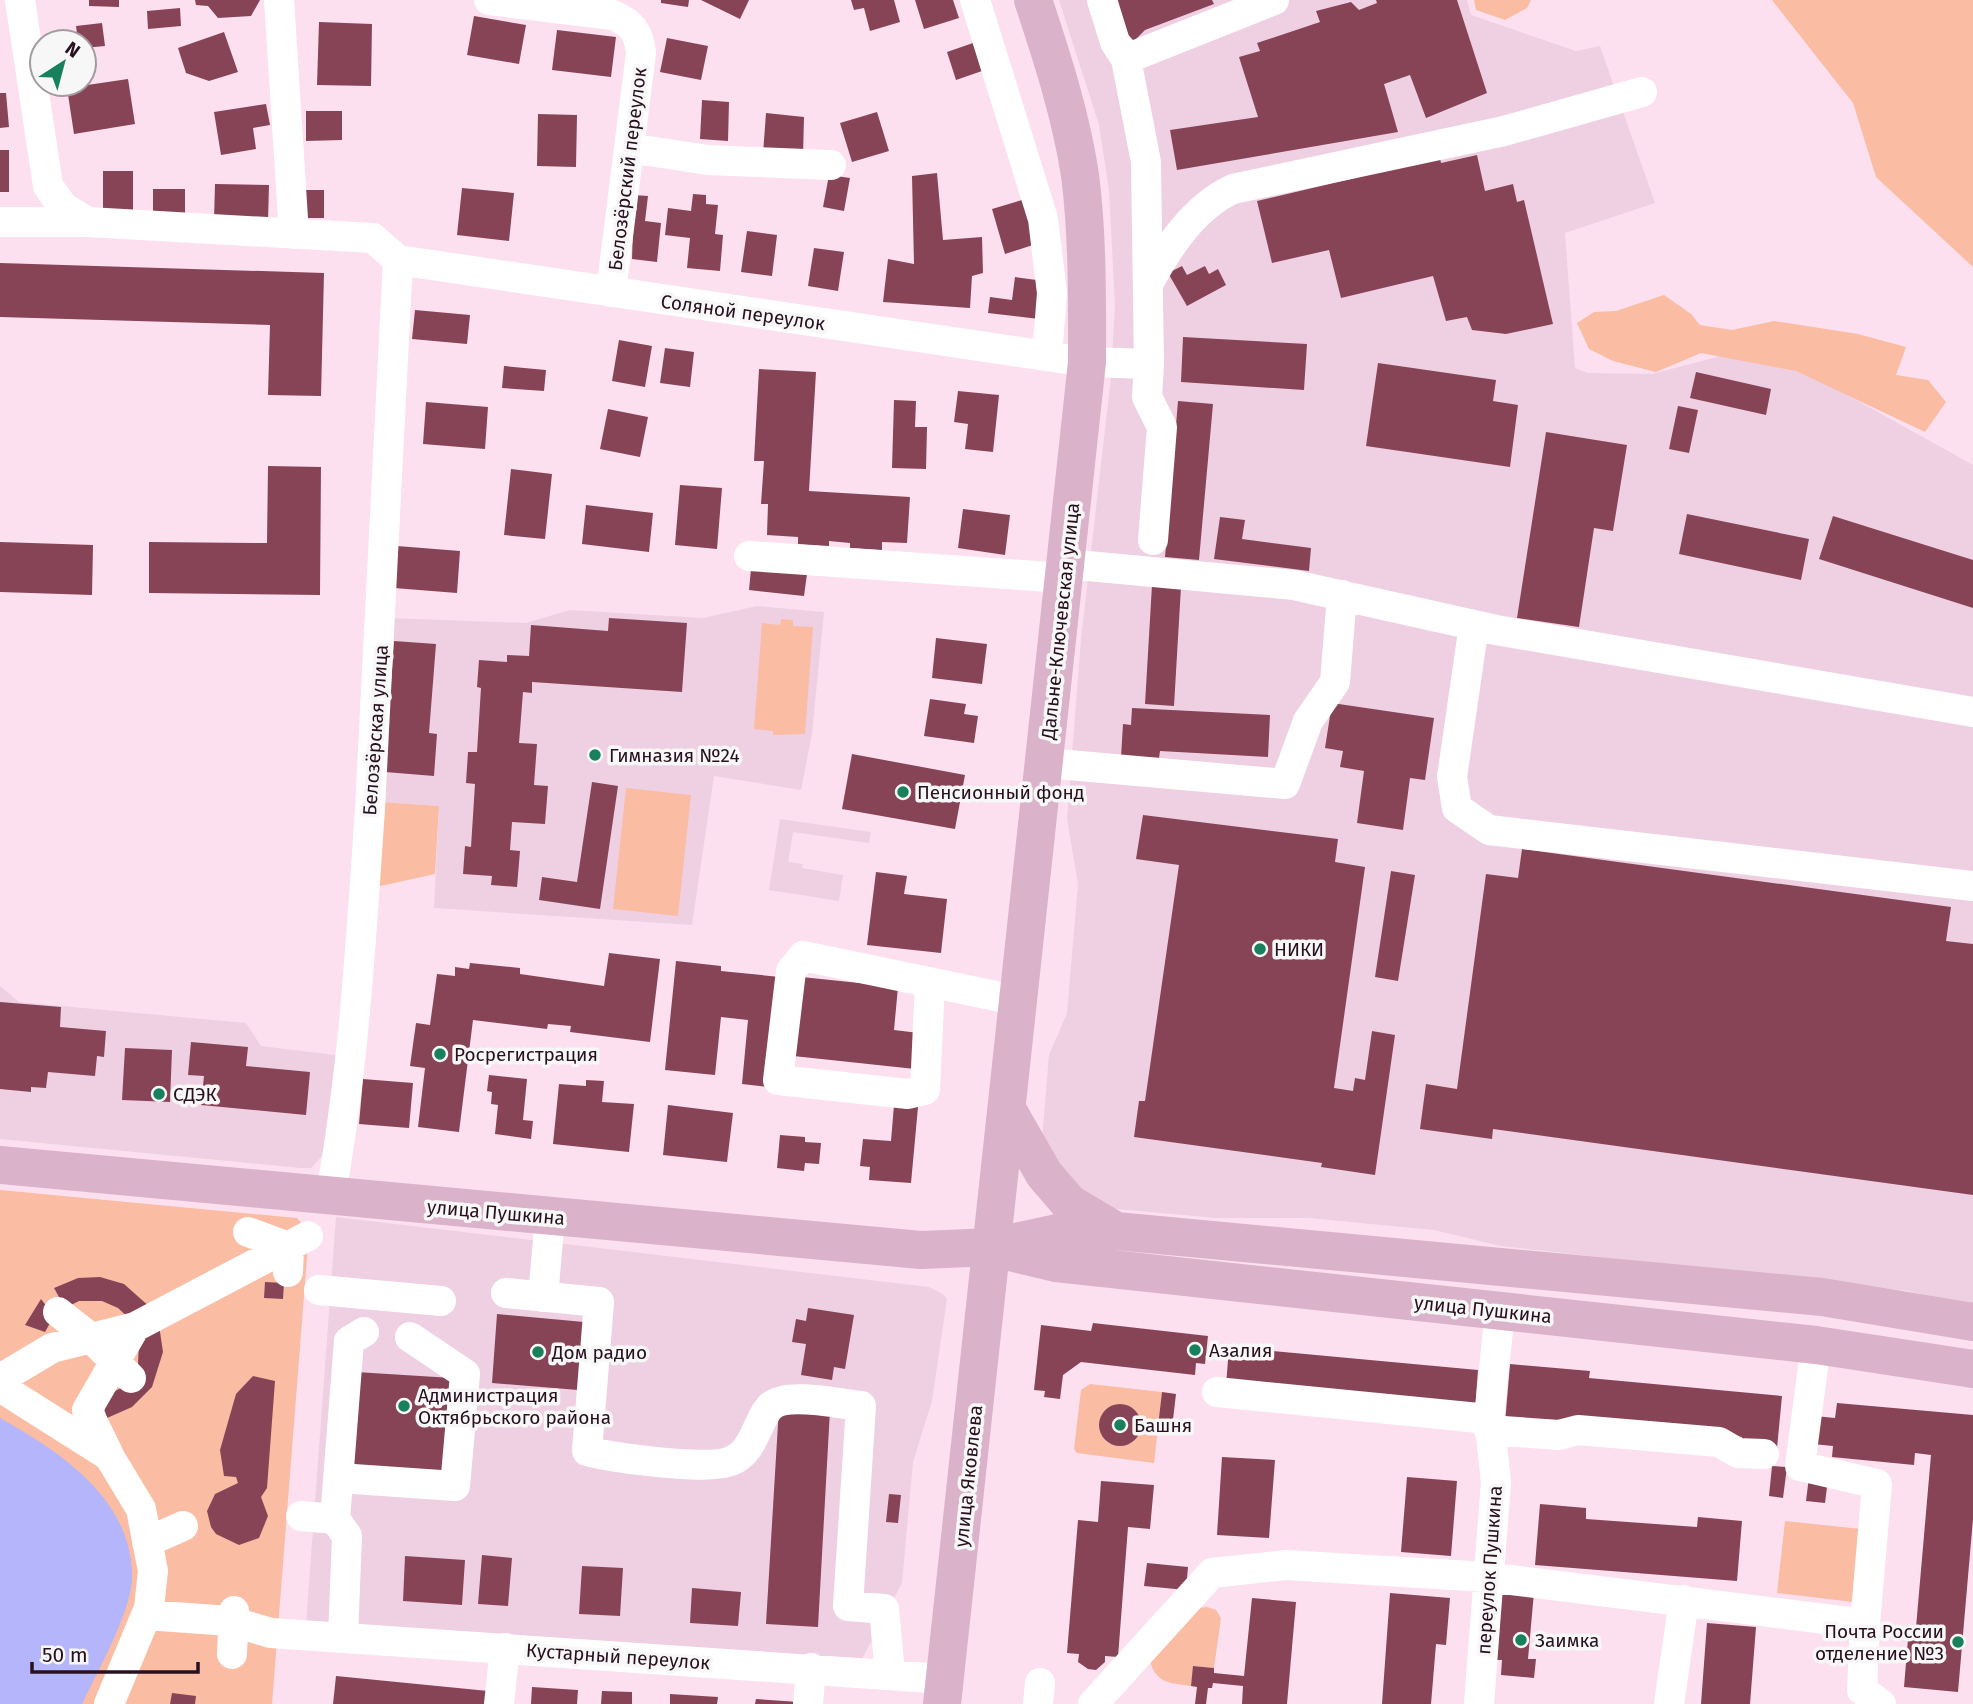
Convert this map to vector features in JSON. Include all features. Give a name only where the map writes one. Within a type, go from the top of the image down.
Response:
[{"type":"main road","name":"Дальне-Ключевская улица","points":[[993,1248],[1087,362],[1087,243],[1079,174],[1067,111],[1033,0]]},
{"type":"main road","points":[[1008,1111],[1044,1174],[1069,1203],[1116,1231]]},
{"type":"main road","name":"улица Пушкина","points":[[0,1165],[330,1198],[921,1250],[993,1248],[1057,1233],[1116,1231],[1822,1297],[1973,1322]]},
{"type":"main road","name":"улица Пушкина","points":[[993,1248],[1056,1264],[1816,1345],[1973,1369]]},
{"type":"main road","name":"улица Яковлева","points":[[944,1691],[993,1248]]},
{"type":"street","points":[[20,0],[48,186],[63,207],[88,222]]},
{"type":"street","points":[[279,0],[294,234]]},
{"type":"street","name":"Белозёрский переулок","points":[[489,0],[613,15],[626,21],[636,31],[641,53],[611,292]]},
{"type":"street","points":[[975,0],[1043,219],[1052,293],[1047,356]]},
{"type":"street","points":[[1102,0],[1115,42],[1126,58],[1146,162],[1149,364],[1147,397],[1162,427],[1153,540]]},
{"type":"street","points":[[1126,58],[1274,0]]},
{"type":"street","points":[[1147,284],[1166,251],[1211,199],[1233,189],[1504,131],[1642,92]]},
{"type":"street","points":[[629,148],[708,160],[831,165]]},
{"type":"street","points":[[0,222],[88,222],[373,238],[398,260]]},
{"type":"street","name":"Соляной переулок","points":[[398,260],[1087,362],[1149,364]]},
{"type":"street","name":"Белозёрская улица","points":[[330,1198],[351,1056],[382,610],[398,260]]},
{"type":"street","points":[[749,556],[1294,584],[1474,625],[1973,712]]},
{"type":"street","points":[[1046,763],[1285,784],[1308,720],[1335,681],[1342,595]]},
{"type":"street","points":[[1474,625],[1452,777],[1457,808],[1489,830],[1973,886]]},
{"type":"street","points":[[930,982],[925,1090],[908,1094],[778,1080],[791,971],[803,956],[930,982],[1020,1001]]},
{"type":"street","points":[[543,1297],[550,1217]]},
{"type":"street","points":[[0,1378],[52,1348],[135,1327],[276,1252]]},
{"type":"street","points":[[319,1290],[441,1301]]},
{"type":"street","points":[[506,1293],[599,1302],[587,1451],[611,1457],[699,1463],[729,1462],[748,1448],[770,1406],[780,1401],[802,1399],[861,1406],[848,1606],[884,1609],[890,1674]]},
{"type":"street","name":"переулок Пушкина","points":[[1479,1704],[1496,1482],[1489,1424],[1500,1310]]},
{"type":"street","points":[[58,1312],[91,1338],[123,1370]]},
{"type":"street","points":[[109,1704],[158,1628],[153,1571],[141,1509],[109,1456],[86,1410],[123,1370],[135,1327]]},
{"type":"street","points":[[343,1638],[347,1536],[335,1519],[349,1341],[364,1332]]},
{"type":"street","points":[[339,1478],[455,1486],[465,1374],[410,1336]]},
{"type":"street","points":[[1816,1345],[1800,1466],[1877,1484],[1862,1690],[1881,1704]]},
{"type":"street","points":[[0,1387],[109,1456]]},
{"type":"street","points":[[1217,1392],[1489,1424],[1559,1435],[1578,1430],[1719,1442],[1738,1452],[1764,1454]]},
{"type":"street","points":[[301,1516],[335,1519]]},
{"type":"street","points":[[148,1542],[183,1526]]},
{"type":"street","points":[[1093,1704],[1212,1573],[1286,1565],[1487,1577],[1865,1624]]},
{"type":"street","points":[[1669,1704],[1684,1600]]},
{"type":"street","points":[[158,1628],[233,1631]]},
{"type":"street","points":[[158,1628],[233,1631]]},
{"type":"street","name":"Кустарный переулок","points":[[233,1631],[890,1674],[944,1691]]},
{"type":"street","points":[[499,1704],[505,1648]]},
{"type":"street","points":[[808,1704],[811,1668]]},
{"type":"shaded area","points":[[1059,0],[1467,0],[1471,15],[1576,51],[1600,46],[1655,203],[1565,233],[1575,368],[1588,373],[1652,374],[1736,352],[1797,367],[1973,465],[1973,1306],[1908,1291],[1500,1246],[1434,1230],[1308,1218],[1216,1218],[1106,1208],[1078,1196],[1042,1139],[1049,1055],[1067,1013],[1078,884],[1067,819],[1081,639],[1111,377],[1115,305],[1109,190],[1099,125]]},
{"type":"shaded area","points":[[1474,0],[1531,0],[1527,8],[1505,20],[1476,10]]},
{"type":"shaded area","points":[[1772,0],[1973,0],[1973,267],[1876,177],[1853,103]]},
{"type":"shaded area","points":[[1664,295],[1691,314],[1700,325],[1732,330],[1774,321],[1858,334],[1906,347],[1896,375],[1928,380],[1946,402],[1925,432],[1796,371],[1701,353],[1656,372],[1613,361],[1589,349],[1577,323],[1594,312],[1616,311]]},
{"type":"shaded area","name":"Гимназия №24","points":[[757,606],[824,612],[812,734],[801,790],[714,776],[692,925],[434,908],[439,806],[380,802],[390,618],[526,623],[570,610],[703,618]]},
{"type":"shaded area","points":[[781,619],[793,620],[793,626],[813,627],[805,734],[773,735],[773,731],[754,729],[762,623],[780,625]]},
{"type":"shaded area","points":[[626,788],[691,795],[678,916],[613,909]]},
{"type":"shaded area","points":[[380,802],[439,806],[435,874],[376,887]]},
{"type":"shaded area","points":[[780,819],[871,832],[869,843],[793,832],[788,862],[803,864],[802,868],[843,875],[839,901],[769,890]]},
{"type":"shaded area","points":[[0,986],[19,1002],[246,1023],[261,1046],[343,1056],[325,1153],[311,1168],[300,1168],[0,1139]]},
{"type":"shaded area","points":[[0,1190],[297,1218],[309,1232],[272,1704],[0,1704]]},
{"type":"shaded area","points":[[336,1217],[929,1287],[943,1294],[947,1299],[932,1401],[913,1462],[902,1583],[862,1659],[306,1624]]},
{"type":"shaded area","points":[[1090,1384],[1162,1392],[1154,1463],[1077,1453],[1074,1449],[1081,1390]]},
{"type":"shaded area","points":[[1785,1521],[1861,1529],[1853,1602],[1777,1593]]},
{"type":"shaded area","points":[[1199,1608],[1216,1610],[1221,1618],[1214,1668],[1194,1666],[1191,1686],[1171,1683],[1161,1678],[1150,1662]]},
{"type":"water","points":[[0,1418],[46,1446],[88,1480],[119,1522],[128,1547],[132,1574],[127,1604],[82,1704],[0,1704]]},
{"type":"building","points":[[89,0],[119,0],[119,7],[89,6]]},
{"type":"building","points":[[195,0],[260,0],[251,16],[218,18],[208,6],[196,5]]},
{"type":"building","points":[[661,0],[689,0],[688,7],[661,3]]},
{"type":"building","points":[[701,0],[749,0],[740,19]]},
{"type":"building","points":[[851,0],[894,0],[900,22],[870,31],[864,8],[854,10]]},
{"type":"building","points":[[915,0],[953,0],[959,18],[924,29]]},
{"type":"building","points":[[1108,0],[1212,0],[1214,4],[1145,30],[1134,41],[1123,29]]},
{"type":"building","points":[[1376,0],[1457,0],[1487,93],[1426,118],[1410,75],[1384,84],[1398,132],[1177,170],[1170,130],[1258,117],[1239,57],[1260,51],[1257,43],[1320,22],[1316,11],[1351,2],[1359,10],[1377,3]]},
{"type":"building","points":[[180,8],[181,26],[148,29],[147,11]]},
{"type":"building","points":[[474,16],[526,25],[519,64],[467,55]]},
{"type":"building","points":[[319,22],[372,24],[371,86],[317,85]]},
{"type":"building","points":[[102,23],[105,46],[98,47],[98,28],[76,26]]},
{"type":"building","points":[[557,30],[616,37],[611,77],[552,70]]},
{"type":"building","points":[[224,32],[238,72],[209,81],[186,73],[178,48]]},
{"type":"building","points":[[667,38],[708,46],[701,80],[660,72]]},
{"type":"building","points":[[973,43],[982,71],[956,80],[947,52]]},
{"type":"building","points":[[128,79],[135,124],[74,134],[69,98],[98,98],[98,83]]},
{"type":"building","points":[[0,93],[6,93],[9,127],[0,128]]},
{"type":"building","points":[[702,100],[729,102],[728,141],[700,139]]},
{"type":"building","points":[[266,104],[270,125],[253,128],[256,149],[221,155],[214,112]]},
{"type":"building","points":[[306,111],[342,111],[342,140],[306,141]]},
{"type":"building","points":[[877,112],[889,151],[852,162],[840,123]]},
{"type":"building","points":[[766,113],[804,117],[803,157],[763,154]]},
{"type":"building","points":[[538,114],[577,115],[576,167],[537,166]]},
{"type":"building","points":[[0,150],[9,150],[9,192],[0,192]]},
{"type":"building","points":[[1477,155],[1485,191],[1513,184],[1517,202],[1524,200],[1553,324],[1506,334],[1472,330],[1467,317],[1446,321],[1433,276],[1341,298],[1329,250],[1272,263],[1257,201],[1440,158],[1441,163]]},
{"type":"building","points":[[103,171],[133,171],[133,214],[103,214]]},
{"type":"building","points":[[937,173],[943,240],[982,237],[983,273],[972,276],[970,308],[883,302],[888,259],[914,264],[912,176]]},
{"type":"building","points":[[829,175],[850,178],[844,211],[823,207]]},
{"type":"building","points":[[215,184],[269,185],[268,221],[214,220]]},
{"type":"building","points":[[462,188],[514,193],[509,241],[457,235]]},
{"type":"building","points":[[153,189],[185,189],[185,220],[153,221]]},
{"type":"building","points":[[298,190],[324,190],[324,218],[298,218]]},
{"type":"building","points":[[693,194],[706,195],[706,204],[718,205],[715,234],[723,235],[720,271],[687,268],[690,238],[665,235],[668,208],[691,211]]},
{"type":"building","points":[[634,195],[648,196],[645,221],[661,223],[657,262],[632,259]]},
{"type":"building","points":[[1022,200],[1036,244],[1005,254],[992,209]]},
{"type":"building","points":[[747,231],[777,235],[772,276],[741,272]]},
{"type":"building","points":[[814,248],[844,252],[838,291],[808,286]]},
{"type":"building","points":[[0,263],[324,273],[321,396],[268,395],[270,325],[0,317]]},
{"type":"building","points":[[1182,266],[1187,275],[1205,266],[1209,274],[1218,269],[1226,285],[1187,306],[1168,273]]},
{"type":"building","points":[[1015,277],[1044,281],[1039,319],[988,313],[990,297],[1012,300]]},
{"type":"building","points":[[415,310],[470,315],[467,344],[412,339]]},
{"type":"building","points":[[1183,337],[1307,344],[1304,390],[1181,382]]},
{"type":"building","points":[[619,340],[652,346],[645,387],[612,381]]},
{"type":"building","points":[[665,348],[694,352],[690,387],[660,383]]},
{"type":"building","points":[[1378,363],[1496,380],[1493,401],[1518,405],[1510,467],[1366,446]]},
{"type":"building","points":[[504,366],[546,370],[544,391],[502,388]]},
{"type":"building","points":[[759,369],[816,372],[809,491],[910,497],[907,543],[882,542],[882,550],[850,548],[850,543],[829,541],[829,546],[798,544],[798,537],[767,535],[768,504],[761,504],[764,461],[754,461]]},
{"type":"building","points":[[1696,372],[1771,389],[1766,415],[1690,398]]},
{"type":"building","points":[[958,391],[999,395],[993,452],[965,449],[968,424],[954,422]]},
{"type":"building","points":[[894,400],[916,401],[915,427],[927,427],[926,469],[892,468]]},
{"type":"building","points":[[1178,401],[1213,404],[1199,560],[1165,557]]},
{"type":"building","points":[[426,402],[488,407],[485,449],[423,444]]},
{"type":"building","points":[[1678,406],[1698,410],[1689,453],[1669,449]]},
{"type":"building","points":[[608,409],[648,417],[640,457],[600,449]]},
{"type":"building","points":[[1546,432],[1627,445],[1613,531],[1594,528],[1579,627],[1517,618]]},
{"type":"building","points":[[268,466],[321,467],[320,595],[149,593],[149,542],[267,543]]},
{"type":"building","points":[[511,469],[552,474],[545,539],[504,535]]},
{"type":"building","points":[[680,485],[722,488],[717,549],[675,545]]},
{"type":"building","points":[[586,505],[653,513],[649,552],[582,544]]},
{"type":"building","points":[[963,509],[1010,515],[1005,555],[958,548]]},
{"type":"building","points":[[1687,514],[1809,539],[1801,580],[1679,554]]},
{"type":"building","points":[[1833,516],[1973,560],[1973,608],[1819,559]]},
{"type":"building","points":[[1220,517],[1245,520],[1242,539],[1311,548],[1309,571],[1214,559]]},
{"type":"building","points":[[0,542],[93,545],[92,595],[0,592]]},
{"type":"building","points":[[397,546],[460,551],[457,593],[394,588]]},
{"type":"building","points":[[751,569],[807,574],[804,596],[749,590]]},
{"type":"building","points":[[1152,585],[1181,587],[1174,706],[1145,704]]},
{"type":"building","points":[[609,618],[687,623],[682,692],[532,682],[532,693],[523,692],[519,743],[537,744],[534,785],[548,786],[545,824],[512,822],[510,850],[520,851],[517,887],[491,885],[492,876],[463,874],[465,846],[471,847],[475,784],[466,783],[468,752],[477,752],[481,688],[477,687],[479,660],[507,662],[507,655],[529,656],[531,625],[608,631]]},
{"type":"building","points":[[936,638],[987,644],[982,684],[932,678]]},
{"type":"building","points":[[394,641],[436,644],[429,733],[437,734],[434,776],[385,772]]},
{"type":"building","points":[[930,699],[966,704],[964,714],[978,716],[974,743],[924,736]]},
{"type":"building","points":[[1332,703],[1434,718],[1425,780],[1410,778],[1403,830],[1357,823],[1364,771],[1340,767],[1343,751],[1325,748]]},
{"type":"building","points":[[1132,708],[1270,715],[1268,757],[1160,751],[1159,758],[1121,757],[1123,724],[1131,725]]},
{"type":"building","name":"Пенсионный фонд","points":[[852,754],[965,775],[955,829],[842,809]]},
{"type":"building","points":[[592,782],[618,786],[600,909],[539,900],[542,877],[577,882]]},
{"type":"building","name":"НИКИ","points":[[1143,815],[1338,839],[1335,862],[1365,867],[1334,1088],[1353,1091],[1355,1078],[1365,1080],[1372,1031],[1395,1035],[1375,1175],[1321,1167],[1322,1163],[1134,1137],[1139,1101],[1145,1101],[1179,865],[1136,859]]},
{"type":"building","points":[[1522,849],[1951,907],[1946,941],[1973,944],[1973,1195],[1493,1129],[1492,1139],[1420,1129],[1426,1084],[1457,1089],[1486,874],[1518,878]]},
{"type":"building","points":[[1391,871],[1415,875],[1398,981],[1375,977]]},
{"type":"building","points":[[876,872],[907,876],[904,894],[947,899],[941,953],[867,945]]},
{"type":"building","name":"Росрегистрация","points":[[609,953],[660,959],[650,1042],[570,1032],[571,1026],[548,1024],[547,1029],[473,1020],[459,1132],[418,1127],[425,1068],[410,1066],[416,1023],[430,1025],[437,974],[455,976],[455,967],[469,969],[470,963],[520,968],[520,974],[604,986]]},
{"type":"building","points":[[676,961],[721,966],[721,971],[780,977],[769,1087],[742,1084],[748,1020],[721,1017],[715,1075],[665,1070]]},
{"type":"building","points":[[792,976],[898,987],[894,1030],[919,1033],[915,1069],[784,1055]]},
{"type":"building","points":[[0,1002],[61,1007],[60,1027],[106,1031],[104,1057],[97,1056],[95,1076],[48,1072],[46,1088],[31,1087],[31,1092],[0,1089]]},
{"type":"building","points":[[191,1042],[248,1047],[246,1066],[310,1072],[306,1115],[201,1105],[204,1076],[188,1075]]},
{"type":"building","points":[[125,1048],[172,1050],[170,1102],[122,1100]]},
{"type":"building","points":[[489,1075],[527,1079],[523,1120],[533,1121],[531,1139],[495,1134],[498,1105],[491,1104],[492,1092],[487,1091]]},
{"type":"building","points":[[363,1079],[413,1083],[409,1128],[359,1124]]},
{"type":"building","points":[[586,1080],[604,1081],[602,1102],[634,1104],[629,1152],[553,1144],[559,1084],[586,1086]]},
{"type":"building","points":[[668,1105],[733,1113],[727,1162],[663,1155]]},
{"type":"building","points":[[894,1105],[918,1107],[911,1183],[869,1180],[870,1167],[860,1166],[863,1139],[891,1141]]},
{"type":"building","points":[[780,1135],[805,1137],[805,1142],[821,1143],[819,1164],[805,1163],[804,1171],[777,1168]]},
{"type":"building","points":[[100,1277],[124,1284],[151,1308],[132,1321],[118,1308],[102,1301],[79,1301],[65,1308],[54,1288],[78,1278]]},
{"type":"building","points":[[265,1282],[284,1283],[283,1299],[264,1298]]},
{"type":"building","points":[[41,1299],[54,1316],[45,1332],[25,1325]]},
{"type":"building","points":[[808,1308],[854,1315],[845,1369],[834,1367],[832,1380],[801,1375],[806,1344],[792,1342],[796,1319],[806,1321]]},
{"type":"building","name":"Дом радио","points":[[497,1314],[584,1322],[578,1390],[492,1383]]},
{"type":"building","points":[[1093,1323],[1208,1336],[1205,1364],[1196,1363],[1195,1375],[1081,1362],[1063,1375],[1060,1399],[1044,1397],[1045,1391],[1034,1390],[1041,1325],[1091,1331]]},
{"type":"building","points":[[159,1325],[163,1352],[152,1387],[132,1407],[107,1418],[101,1398],[121,1388],[138,1364],[139,1341]]},
{"type":"building","points":[[1229,1347],[1478,1370],[1475,1410],[1226,1386]]},
{"type":"building","points":[[1510,1364],[1590,1371],[1589,1378],[1782,1396],[1777,1448],[1741,1444],[1742,1437],[1558,1420],[1558,1428],[1505,1423]]},
{"type":"building","points":[[356,1372],[452,1378],[445,1472],[349,1465]]},
{"type":"building","points":[[253,1376],[275,1381],[267,1488],[261,1497],[268,1516],[259,1538],[239,1545],[216,1534],[211,1527],[207,1511],[215,1494],[238,1483],[236,1477],[224,1476],[220,1450],[236,1394]]},
{"type":"building","points":[[1162,1392],[1176,1394],[1172,1428],[1158,1426]]},
{"type":"building","points":[[1837,1403],[1973,1415],[1973,1519],[1958,1692],[1904,1687],[1908,1639],[1915,1639],[1931,1455],[1915,1453],[1914,1465],[1832,1457],[1833,1446],[1813,1444],[1815,1416],[1835,1418]]},
{"type":"building","name":"Башня","points":[[1120,1404],[1135,1410],[1141,1425],[1135,1440],[1120,1446],[1105,1440],[1099,1425],[1105,1410]]},
{"type":"building","points":[[779,1407],[830,1410],[818,1627],[766,1624]]},
{"type":"building","points":[[1222,1457],[1275,1460],[1269,1538],[1217,1535]]},
{"type":"building","points":[[1772,1466],[1787,1467],[1783,1498],[1769,1496]]},
{"type":"building","points":[[1407,1477],[1457,1481],[1451,1556],[1401,1552]]},
{"type":"building","points":[[1809,1477],[1828,1479],[1825,1503],[1806,1501]]},
{"type":"building","points":[[1101,1481],[1154,1485],[1150,1529],[1128,1527],[1118,1657],[1105,1656],[1105,1662],[1096,1670],[1088,1669],[1078,1662],[1079,1654],[1067,1653],[1078,1520],[1098,1522]]},
{"type":"building","points":[[889,1494],[901,1495],[898,1523],[886,1522]]},
{"type":"building","points":[[1540,1504],[1586,1508],[1586,1519],[1697,1527],[1698,1517],[1742,1521],[1737,1581],[1535,1565]]},
{"type":"building","points":[[482,1555],[512,1558],[508,1606],[478,1604]]},
{"type":"building","points":[[405,1556],[465,1560],[462,1605],[403,1601]]},
{"type":"building","points":[[1147,1563],[1188,1567],[1186,1590],[1144,1586]]},
{"type":"building","points":[[582,1566],[623,1568],[620,1616],[579,1614]]},
{"type":"building","points":[[692,1588],[741,1592],[738,1626],[690,1623]]},
{"type":"building","points":[[1499,1589],[1534,1592],[1528,1659],[1536,1659],[1534,1678],[1501,1675],[1502,1660],[1493,1660]]},
{"type":"building","points":[[1390,1593],[1450,1598],[1446,1645],[1436,1644],[1431,1704],[1382,1704]]},
{"type":"building","points":[[1252,1598],[1296,1602],[1287,1704],[1242,1704],[1243,1686],[1213,1683],[1212,1688],[1208,1688],[1206,1704],[1195,1704],[1197,1687],[1191,1686],[1193,1666],[1214,1668],[1214,1673],[1244,1676]]},
{"type":"building","points":[[1707,1623],[1756,1627],[1750,1704],[1701,1704]]},
{"type":"building","points":[[336,1676],[488,1691],[486,1704],[333,1704]]},
{"type":"building","points":[[532,1687],[578,1690],[577,1704],[531,1704]]},
{"type":"building","points":[[602,1691],[632,1692],[632,1704],[601,1704]]},
{"type":"building","points":[[172,1693],[196,1696],[195,1704],[170,1704]]},
{"type":"building","points":[[670,1694],[718,1697],[717,1704],[670,1704]]},
{"type":"building","points":[[756,1699],[799,1702],[799,1704],[755,1704]]},
{"type":"place","name":"Гимназия №24","points":[[595,755]]},
{"type":"place","name":"Пенсионный фонд","points":[[903,792]]},
{"type":"place","name":"НИКИ","points":[[1260,949]]},
{"type":"place","name":"Росрегистрация","points":[[440,1054]]},
{"type":"place","name":"СДЭК","points":[[159,1094]]},
{"type":"place","name":"Азалия","points":[[1195,1350]]},
{"type":"place","name":"Дом радио","points":[[538,1352]]},
{"type":"place","name":"Администрация Октябрьского района","points":[[404,1406]]},
{"type":"place","name":"Башня","points":[[1120,1425]]},
{"type":"place","name":"Заимка","points":[[1521,1640]]},
{"type":"place","name":"Почта России отделение №3","points":[[1958,1642]]}]
